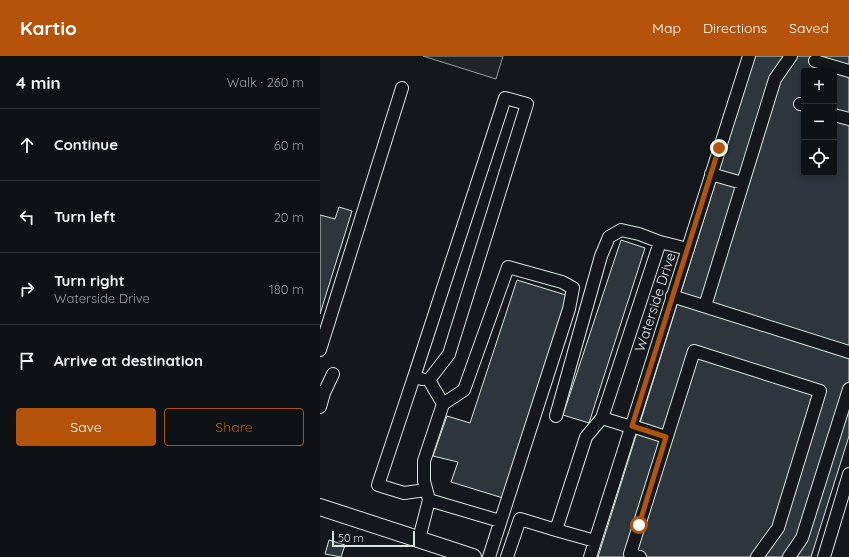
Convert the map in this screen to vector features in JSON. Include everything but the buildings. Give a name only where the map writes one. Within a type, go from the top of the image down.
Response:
[{"type":"main road","points":[[320,507],[472,557]]},
{"type":"street","name":"Waterside Drive","points":[[590,557],[749,56]]},
{"type":"street","points":[[705,306],[775,79],[791,56]]},
{"type":"street","points":[[815,61],[849,72]]},
{"type":"street","points":[[320,350],[402,88]]},
{"type":"street","points":[[429,380],[449,354],[527,104],[505,98],[378,485],[404,493],[428,495],[500,521]]},
{"type":"street","points":[[837,116],[849,120]]},
{"type":"street","points":[[711,174],[742,183]]},
{"type":"street","points":[[556,416],[601,256],[609,237],[621,230],[688,249]]},
{"type":"street","points":[[556,530],[586,437],[602,418],[660,242]]},
{"type":"street","points":[[419,539],[428,495],[424,481],[424,461],[443,404],[464,390],[508,267],[562,282],[573,288],[568,309],[489,557]]},
{"type":"street","points":[[672,296],[849,352]]},
{"type":"street","points":[[640,557],[630,554],[694,351],[820,391],[778,528],[757,557]]},
{"type":"street","points":[[320,407],[322,392],[333,374]]},
{"type":"street","points":[[414,377],[429,380],[443,404]]},
{"type":"street","points":[[789,557],[802,538],[849,389]]},
{"type":"street","points":[[602,418],[666,437]]},
{"type":"street","points":[[824,557],[849,474]]},
{"type":"street","points":[[507,557],[520,519],[595,541]]},
{"type":"shaded area","points":[[423,56],[503,56],[496,79]]},
{"type":"route","points":[[639,525],[666,437],[632,426],[719,148]]}]
